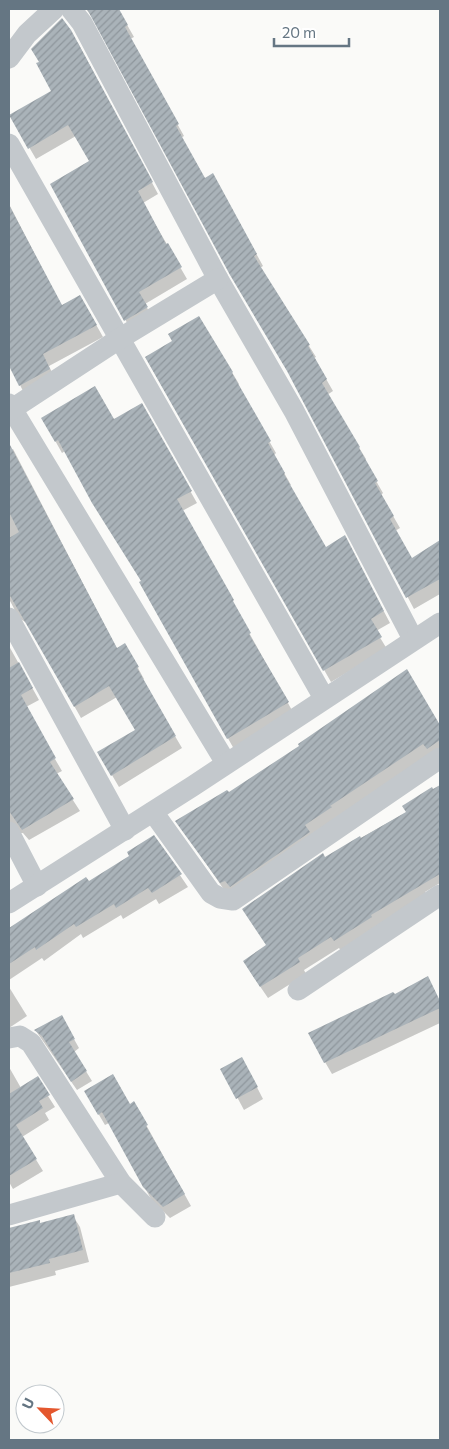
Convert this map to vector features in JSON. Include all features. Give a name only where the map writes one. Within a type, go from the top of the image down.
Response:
[{"type":"street","points":[[9,58],[27,34],[54,9]]},
{"type":"street","points":[[72,9],[82,23],[218,279],[294,411],[414,639]]},
{"type":"street","points":[[9,144],[324,698]]},
{"type":"street","points":[[218,279],[10,408],[226,763]]},
{"type":"street","points":[[9,618],[124,830]]},
{"type":"street","points":[[9,903],[153,812],[440,623]]},
{"type":"street","points":[[153,812],[211,893],[220,898],[233,900],[440,758]]},
{"type":"street","points":[[9,832],[37,886]]},
{"type":"street","points":[[298,990],[440,895]]},
{"type":"street","points":[[9,1038],[20,1036],[31,1043],[121,1183],[155,1217]]},
{"type":"street","points":[[9,1215],[121,1183]]},
{"type":"building","points":[[87,9],[119,9],[128,25],[125,27],[179,124],[176,126],[205,178],[213,173],[257,254],[254,256],[310,345],[308,346],[327,379],[322,383],[378,481],[375,483],[394,516],[390,519],[412,558],[440,540],[440,579],[406,598],[287,371],[230,275]]},
{"type":"building","points":[[62,18],[71,30],[153,182],[138,191],[166,244],[168,243],[182,267],[139,292],[148,307],[124,321],[50,184],[89,161],[68,125],[28,149],[9,115],[51,91],[36,63],[39,62],[31,49]]},
{"type":"building","points":[[9,205],[62,305],[80,295],[97,325],[43,354],[50,369],[19,386],[9,366]]},
{"type":"building","points":[[199,316],[233,372],[271,441],[268,443],[284,474],[326,547],[345,535],[384,611],[371,619],[382,637],[323,671],[145,357],[172,341],[168,334]]},
{"type":"building","points":[[95,386],[114,419],[142,403],[192,491],[177,499],[234,600],[251,633],[249,634],[289,702],[227,739],[139,582],[141,581],[92,503],[58,440],[55,442],[41,418]]},
{"type":"building","points":[[9,443],[117,648],[125,643],[176,736],[111,776],[97,752],[135,730],[109,686],[74,707],[9,594],[9,538],[19,532],[9,512]]},
{"type":"building","points":[[19,662],[33,688],[21,695],[56,758],[50,762],[74,799],[22,830],[9,811],[9,668]]},
{"type":"building","points":[[407,669],[440,725],[440,740],[427,749],[423,744],[330,806],[332,807],[305,825],[310,832],[230,887],[225,881],[220,883],[175,821],[227,790],[229,792],[299,746],[298,744]]},
{"type":"building","points":[[440,785],[440,874],[371,915],[372,917],[334,941],[331,937],[298,958],[300,962],[260,987],[243,961],[266,945],[242,909],[323,853],[325,857],[406,812],[402,806],[432,787],[433,789]]},
{"type":"building","points":[[154,835],[182,874],[152,893],[148,888],[116,908],[114,904],[76,927],[74,924],[36,950],[35,947],[9,964],[9,928],[86,877],[89,881],[129,856],[127,852]]},
{"type":"building","points":[[428,976],[440,1001],[440,1008],[324,1063],[308,1033],[393,992],[395,994]]},
{"type":"building","points":[[62,1015],[75,1039],[69,1042],[87,1071],[71,1082],[42,1036],[34,1030]]},
{"type":"building","points":[[242,1057],[258,1087],[236,1099],[220,1069]]},
{"type":"building","points":[[113,1074],[130,1104],[134,1101],[185,1194],[163,1207],[143,1187],[102,1112],[98,1115],[84,1091]]},
{"type":"building","points":[[38,1076],[50,1095],[39,1101],[43,1108],[16,1125],[37,1159],[9,1176],[9,1094]]},
{"type":"building","points":[[74,1214],[83,1250],[49,1259],[50,1263],[9,1273],[9,1228],[40,1220],[40,1223]]}]
